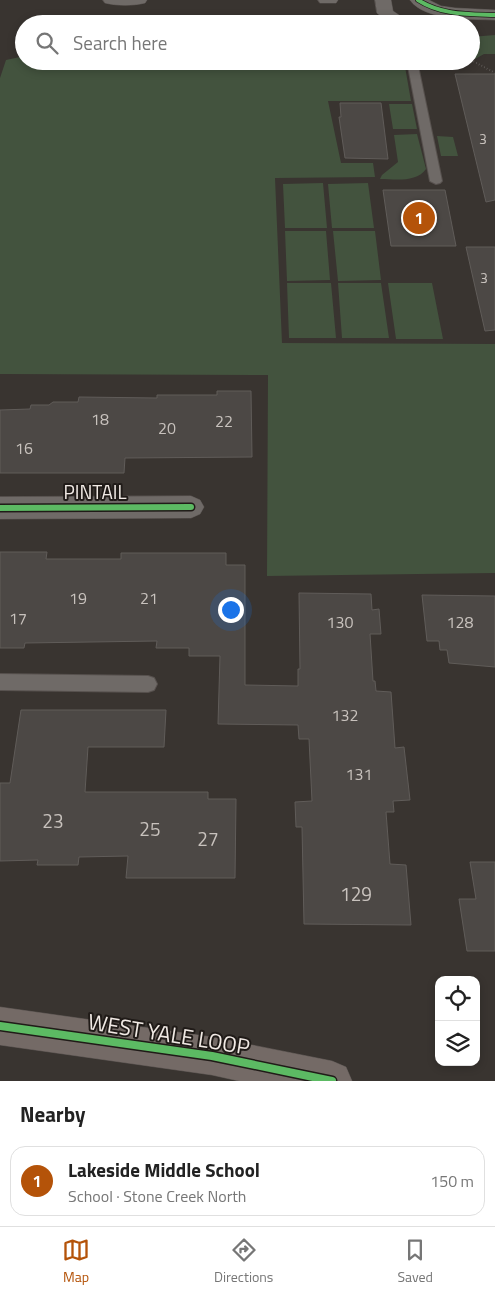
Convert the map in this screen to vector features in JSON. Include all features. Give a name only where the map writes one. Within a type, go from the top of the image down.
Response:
[{"type":"main road","name":"WEST YALE LOOP","points":[[0,1026],[212,1056],[332,1081]]},
{"type":"street","points":[[111,0],[139,0]]},
{"type":"street","points":[[383,0],[385,12],[389,15]]},
{"type":"street","points":[[418,0],[434,9],[495,16]]},
{"type":"street","points":[[480,20],[495,16]]},
{"type":"street","name":"PINTAIL","points":[[0,508],[191,507]]},
{"type":"lane","points":[[414,70],[436,181]]},
{"type":"lane","points":[[0,682],[148,684]]},
{"type":"path","points":[[480,65],[495,73]]},
{"type":"green space","points":[[495,35],[495,54],[484,54],[480,56],[480,36]]},
{"type":"green space","points":[[15,58],[15,70],[406,70],[411,101],[328,101],[341,163],[373,163],[375,177],[275,178],[282,343],[495,344],[495,573],[267,576],[268,375],[0,374],[0,78],[6,60]]},
{"type":"green space","points":[[389,104],[412,104],[417,129],[393,129]]},
{"type":"green space","points":[[417,134],[426,169],[411,178],[399,180],[380,179],[382,175],[398,162],[394,135]]},
{"type":"green space","points":[[437,136],[453,137],[458,156],[441,156]]},
{"type":"green space","points":[[323,183],[327,228],[285,228],[283,184]]},
{"type":"green space","points":[[368,183],[374,228],[332,228],[328,184]]},
{"type":"green space","points":[[285,231],[326,231],[330,280],[287,281]]},
{"type":"green space","points":[[333,231],[375,231],[381,280],[338,281]]},
{"type":"green space","points":[[287,283],[331,283],[336,338],[289,338]]},
{"type":"green space","points":[[338,283],[381,283],[389,338],[342,338]]},
{"type":"green space","points":[[388,283],[432,283],[443,339],[396,339]]},
{"type":"building","points":[[455,74],[495,74],[495,200],[486,202]]},
{"type":"building","points":[[340,103],[381,103],[388,159],[345,158],[339,117],[341,117]]},
{"type":"building","points":[[383,190],[445,190],[456,246],[391,246]]},
{"type":"building","points":[[466,247],[495,247],[495,330],[485,331]]},
{"type":"building","points":[[217,391],[251,391],[252,457],[125,458],[124,473],[0,473],[0,410],[30,409],[31,405],[49,405],[53,402],[78,402],[79,397],[157,398],[157,395],[217,395]]},
{"type":"building","points":[[0,552],[47,552],[46,559],[121,559],[121,553],[226,553],[226,565],[245,565],[245,685],[298,686],[298,669],[300,669],[299,593],[371,594],[372,610],[379,609],[381,634],[370,634],[373,681],[375,681],[376,691],[391,692],[395,748],[404,747],[410,800],[393,801],[394,812],[386,812],[390,864],[406,865],[411,925],[304,924],[302,827],[296,827],[295,802],[312,801],[309,739],[299,739],[298,725],[218,724],[220,656],[189,656],[189,648],[156,648],[157,641],[25,643],[24,648],[0,648]]},
{"type":"building","points":[[422,595],[495,596],[495,667],[449,663],[447,650],[440,650],[439,641],[427,641]]},
{"type":"building","points":[[21,710],[166,710],[164,747],[88,747],[85,792],[208,792],[208,799],[236,799],[235,878],[126,878],[128,856],[79,857],[78,865],[37,865],[38,860],[0,861],[0,783],[10,783]]},
{"type":"building","points":[[470,862],[495,862],[495,951],[467,951],[459,899],[476,899]]},
{"type":"cycle path","points":[[418,0],[445,12],[495,15]]},
{"type":"cycle path","points":[[0,508],[191,507]]},
{"type":"cycle path","points":[[0,1026],[212,1056],[332,1081]]},
{"type":"place","name":"Lakeside Middle School","points":[[419,218]]}]
